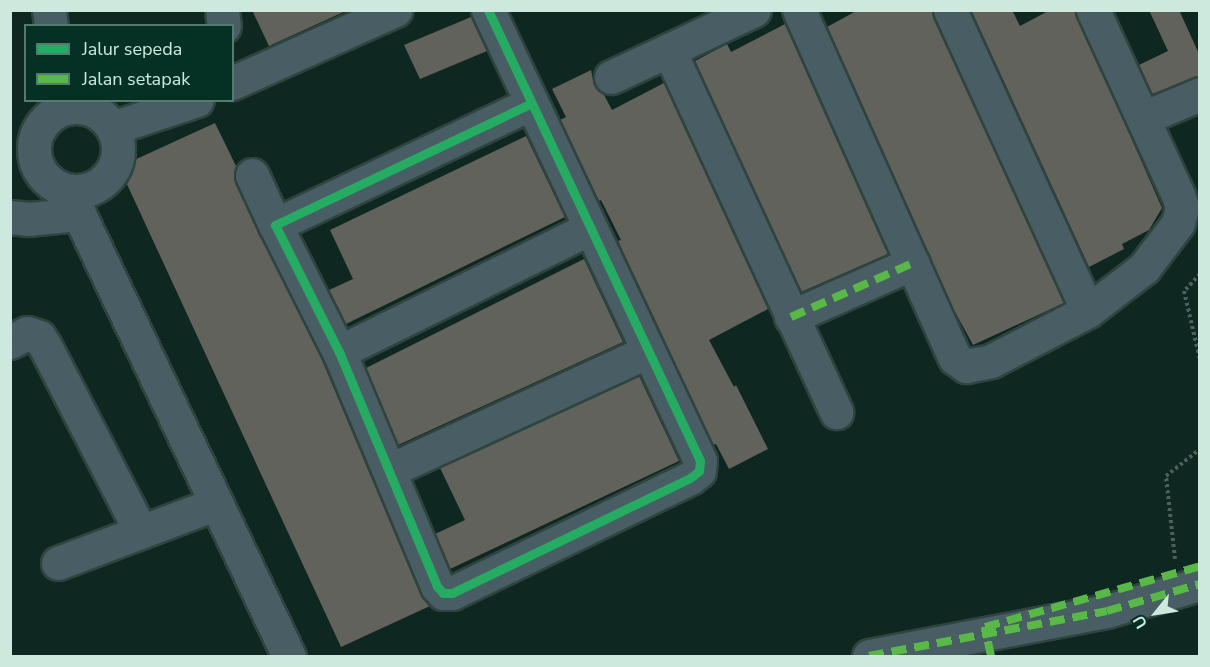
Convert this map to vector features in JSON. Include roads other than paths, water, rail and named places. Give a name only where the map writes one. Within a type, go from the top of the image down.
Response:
[{"type":"street","points":[[234,82],[395,10]]},
{"type":"street","points":[[252,175],[339,352],[437,586],[443,593],[452,593],[690,478],[699,471],[700,460],[647,352],[488,10]]},
{"type":"street","points":[[610,77],[754,10]]},
{"type":"street","points":[[799,10],[955,358],[966,366],[991,361],[1088,311],[1144,268],[1178,224],[1182,207],[1093,10]]},
{"type":"street","points":[[950,10],[1088,311]]},
{"type":"street","points":[[669,50],[790,317],[837,412]]},
{"type":"street","points":[[1143,118],[1200,93]]},
{"type":"street","points":[[115,127],[191,102]]},
{"type":"street","points":[[275,225],[531,103]]},
{"type":"street","points":[[10,217],[29,219],[77,204],[104,183],[120,157],[115,127],[92,107],[61,104],[38,125],[22,156],[47,182],[77,204],[289,657]]},
{"type":"street","points":[[339,352],[590,228]]},
{"type":"street","points":[[790,317],[913,262]]},
{"type":"street","points":[[10,342],[27,333],[39,337],[141,532]]},
{"type":"street","points":[[390,470],[647,352]]},
{"type":"street","points":[[58,563],[216,504]]},
{"type":"street","points":[[860,657],[988,642],[1200,566]]},
{"type":"street","points":[[869,657],[1107,611],[1189,587]]}]
